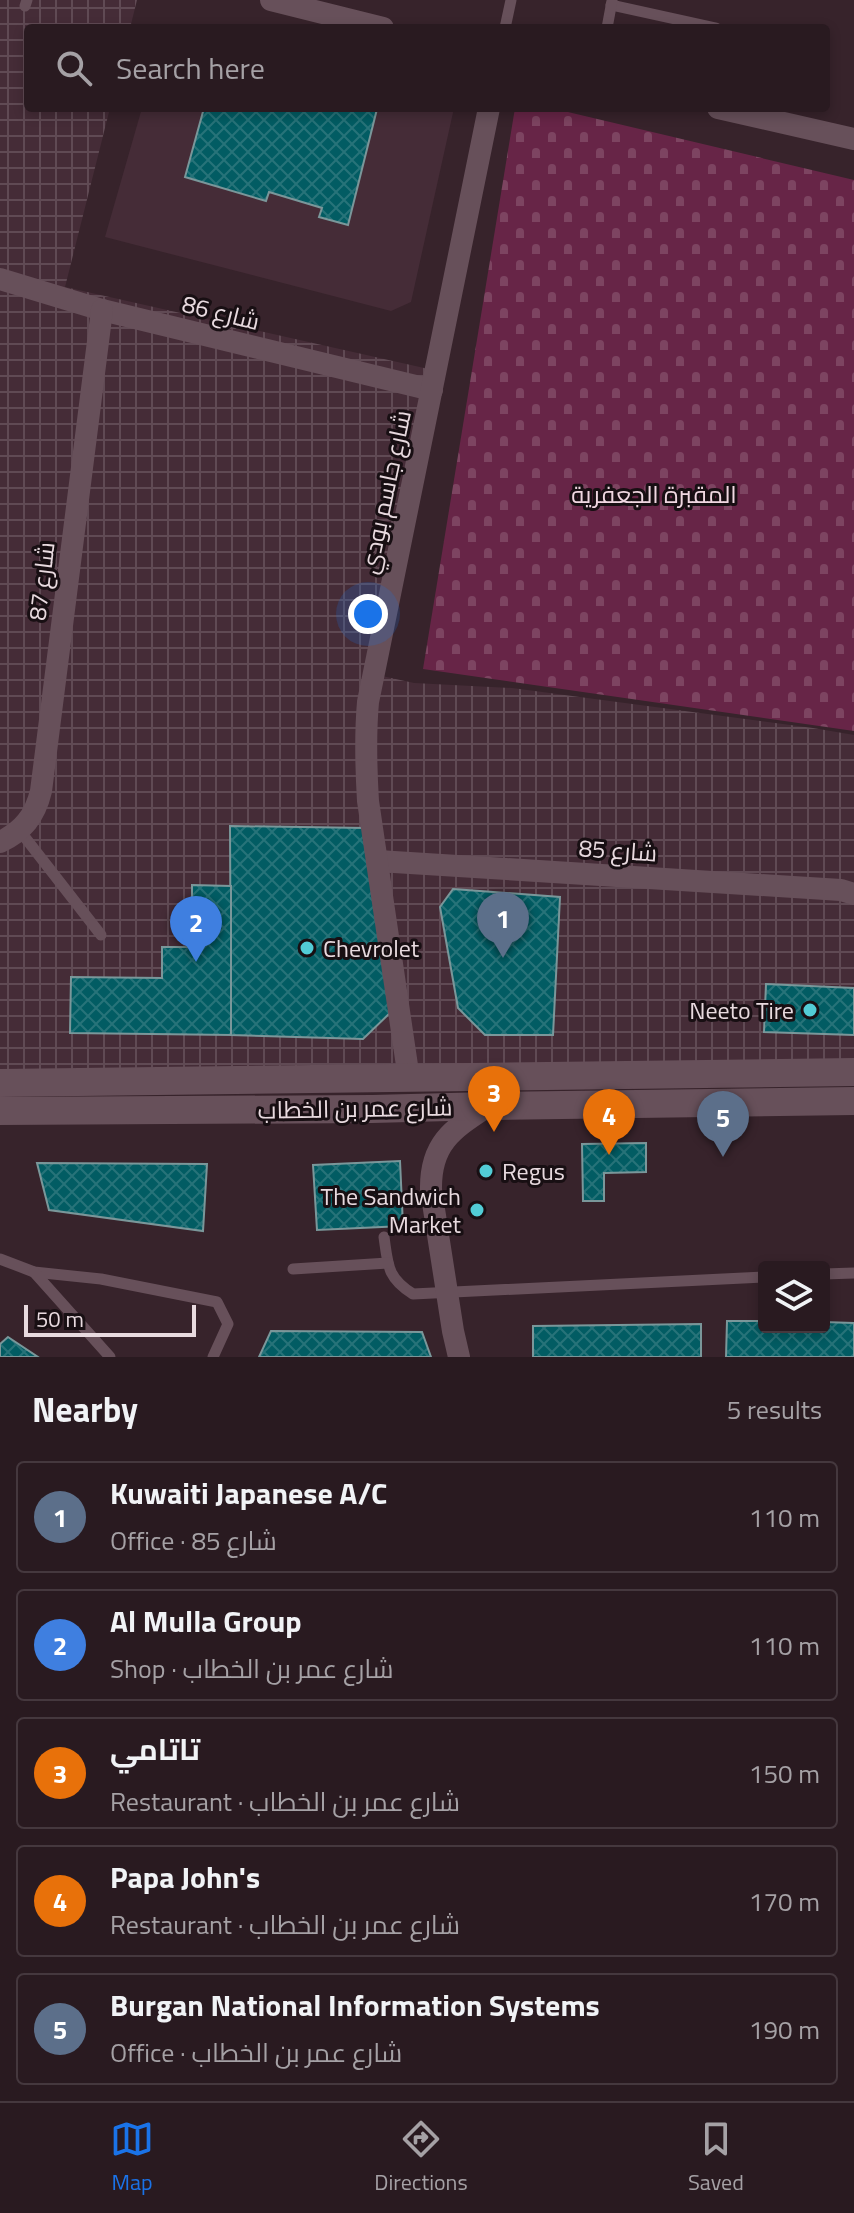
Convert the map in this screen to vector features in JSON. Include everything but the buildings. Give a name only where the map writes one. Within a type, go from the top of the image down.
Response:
[{"type":"street","points":[[271,0],[367,24]]},
{"type":"street","name":"شارع جاسم بودي","points":[[409,1079],[366,778],[368,702],[488,112]]},
{"type":"street","points":[[736,112],[854,139]]},
{"type":"street","name":"شارع 86","points":[[0,279],[102,310],[432,390]]},
{"type":"street","name":"شارع 87","points":[[10,836],[37,808],[41,791],[102,310]]},
{"type":"street","name":"شارع 85","points":[[378,861],[825,889],[854,894]]},
{"type":"street","name":"شارع عمر بن الخطاب","points":[[0,1083],[854,1072]]},
{"type":"street","name":"شارع عمر بن الخطاب","points":[[0,1111],[357,1110],[854,1101]]},
{"type":"street","points":[[459,1357],[431,1190],[431,1174],[434,1159],[449,1134],[488,1106]]},
{"type":"lane","points":[[506,24],[511,0]]},
{"type":"lane","points":[[608,24],[612,2],[700,24]]},
{"type":"lane","points":[[10,836],[101,935]]},
{"type":"lane","points":[[384,1237],[390,1273],[400,1286],[413,1294],[758,1277]]},
{"type":"lane","points":[[0,1259],[34,1272],[101,1279],[217,1302],[228,1324],[213,1357]]},
{"type":"lane","points":[[293,1269],[388,1263]]},
{"type":"lane","points":[[34,1272],[110,1357]]},
{"type":"lane","points":[[830,1274],[854,1273]]},
{"type":"shaded area","points":[[0,0],[137,0],[131,24],[24,24],[24,112],[109,112],[65,287],[433,370],[382,676],[414,683],[512,688],[854,735],[854,1074],[0,1086]]},
{"type":"shaded area","points":[[141,112],[453,112],[411,302],[391,311],[105,237]]},
{"type":"green space","name":"المقبرة الجعفرية","points":[[514,112],[568,112],[854,180],[854,731],[423,669]]},
{"type":"place","name":"Chevrolet","points":[[307,948]]},
{"type":"place","name":"Kuwaiti Japanese A/C","points":[[503,958]]},
{"type":"place","name":"Al Mulla Group","points":[[196,962]]},
{"type":"place","name":"Neeto Tire","points":[[810,1010]]},
{"type":"place","name":"تاتامي","points":[[494,1132]]},
{"type":"place","name":"Papa John's","points":[[609,1155]]},
{"type":"place","name":"Burgan National Information Systems","points":[[723,1157]]},
{"type":"place","name":"Regus","points":[[486,1171]]},
{"type":"place","name":"The Sandwich Market","points":[[477,1210]]}]
